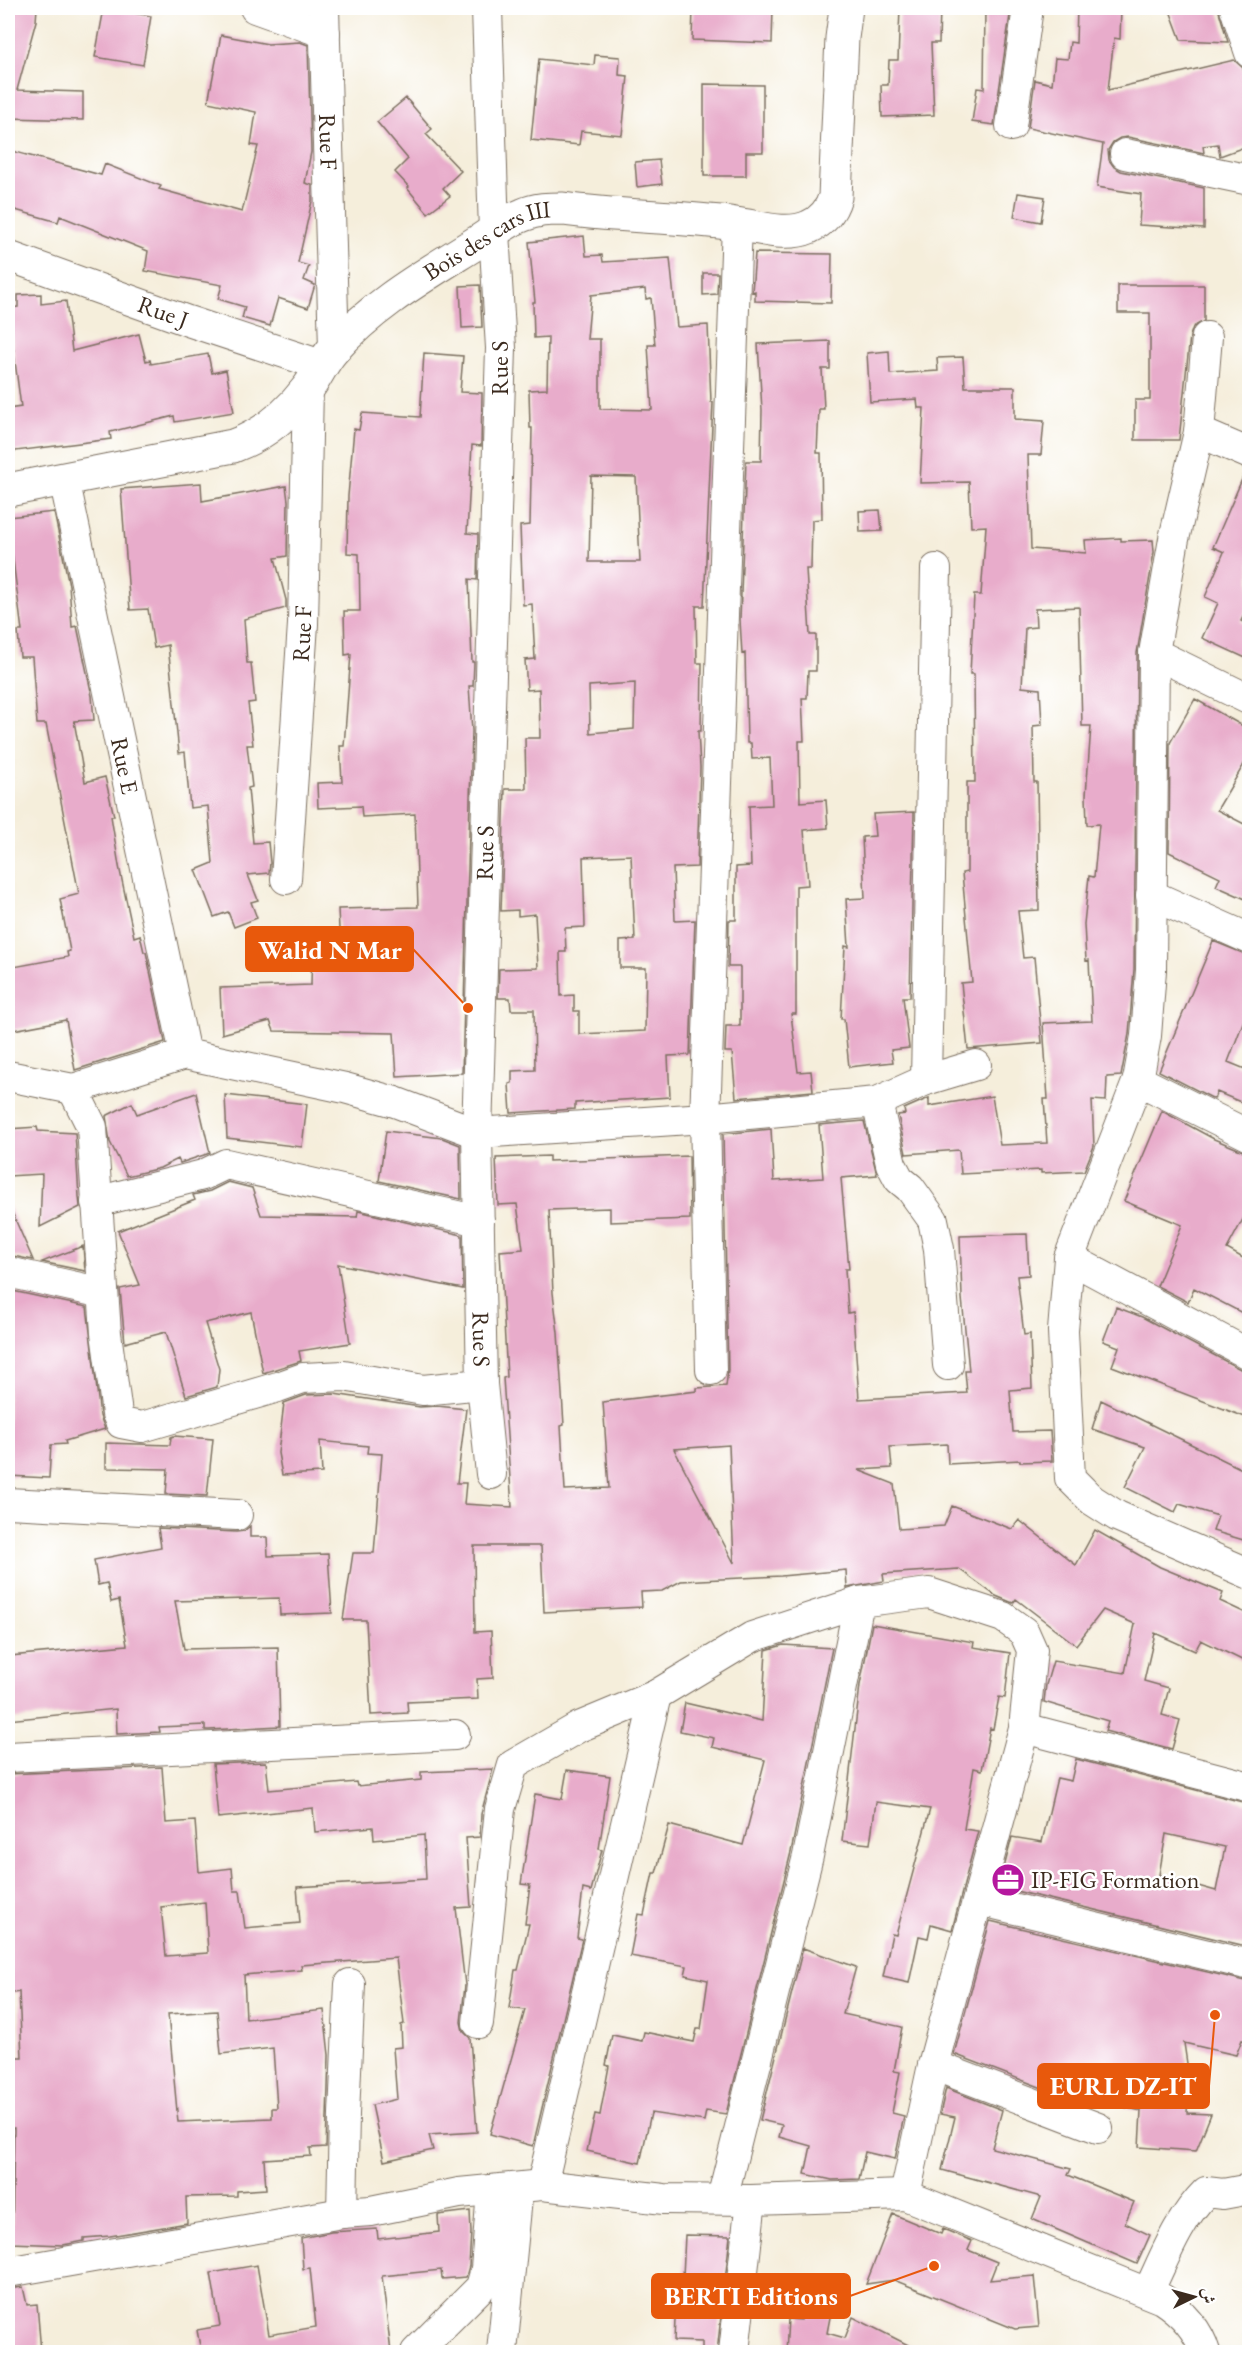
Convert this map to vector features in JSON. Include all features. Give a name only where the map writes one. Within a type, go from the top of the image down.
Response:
[{"type":"street","points":[[255,8],[325,20]]},
{"type":"street","name":"Rue S","points":[[487,8],[494,232],[501,348],[477,1133],[482,1384],[491,1474]]},
{"type":"street","name":"Bois des cars III","points":[[8,490],[224,447],[251,439],[273,425],[321,367],[366,318],[407,288],[513,219],[542,209],[737,224],[766,230],[798,230],[809,227],[829,212],[835,189],[842,38],[846,8]]},
{"type":"street","points":[[1011,126],[1028,8]]},
{"type":"street","points":[[1235,8],[1250,52]]},
{"type":"street","name":"Rue F","points":[[286,879],[321,367],[325,20]]},
{"type":"street","points":[[1125,154],[1250,180]]},
{"type":"street","points":[[711,1370],[705,1118],[737,224]]},
{"type":"street","name":"Rue J","points":[[8,256],[321,367]]},
{"type":"street","points":[[1207,338],[1199,432],[1174,539],[1154,653],[1151,970],[1146,1036],[1138,1080],[1069,1258],[1063,1331],[1071,1478],[1092,1500],[1117,1516],[1250,1574]]},
{"type":"street","points":[[1199,432],[1250,454]]},
{"type":"street","name":"Rue E","points":[[64,478],[185,1054]]},
{"type":"street","points":[[926,1080],[936,569]]},
{"type":"street","points":[[1154,653],[1250,700]]},
{"type":"street","points":[[1150,894],[1250,939]]},
{"type":"street","points":[[8,1076],[73,1089],[185,1054],[345,1088],[395,1102],[477,1133],[705,1118],[877,1102],[926,1080],[976,1065]]},
{"type":"street","points":[[1138,1080],[1250,1136]]},
{"type":"street","points":[[73,1089],[92,1127],[106,1333],[117,1414],[121,1423],[142,1427],[303,1378],[345,1376],[423,1390],[482,1384]]},
{"type":"street","points":[[877,1102],[891,1164],[898,1179],[910,1188],[933,1220],[939,1249],[948,1365]]},
{"type":"street","points":[[96,1202],[203,1175],[226,1164],[479,1221]]},
{"type":"street","points":[[1069,1258],[1250,1355]]},
{"type":"street","points":[[8,1272],[103,1293]]},
{"type":"street","points":[[8,1503],[237,1515]]},
{"type":"street","points":[[478,2023],[500,1809],[513,1765],[579,1727],[656,1695],[752,1637],[859,1602],[929,1593],[1003,1617],[1024,1632],[1032,1650],[1024,1728],[933,2065],[905,2195]]},
{"type":"street","points":[[734,2352],[737,2199],[859,1602]]},
{"type":"street","points":[[416,2352],[481,2287],[517,2188],[656,1695]]},
{"type":"street","points":[[1024,1728],[1250,1787]]},
{"type":"street","points":[[8,1757],[455,1735]]},
{"type":"street","points":[[978,1900],[1250,1965]]},
{"type":"street","points":[[342,2213],[350,1984]]},
{"type":"street","points":[[933,2065],[1098,2128]]},
{"type":"street","points":[[502,2352],[517,2188]]},
{"type":"street","points":[[8,2272],[342,2213],[371,2211],[459,2193],[517,2188],[664,2199],[905,2195],[1148,2292],[1176,2308],[1187,2319],[1205,2352]]},
{"type":"street","points":[[1148,2292],[1182,2221],[1199,2199],[1206,2192],[1223,2194],[1250,2189]]},
{"type":"building","points":[[8,8],[37,8],[36,21],[17,90],[83,92],[83,120],[8,118]]},
{"type":"building","points":[[104,8],[151,16],[143,65],[95,57]]},
{"type":"building","points":[[693,8],[773,8],[772,43],[692,40]]},
{"type":"building","points":[[900,8],[940,8],[939,43],[931,43],[934,115],[882,117],[881,85],[888,85],[889,60],[898,60]]},
{"type":"building","points":[[985,8],[1011,8],[994,125],[972,122],[977,88],[984,89]]},
{"type":"building","points":[[1077,8],[1121,8],[1120,39],[1114,38],[1108,90],[1234,60],[1243,68],[1250,88],[1250,145],[1220,156],[1218,144],[1203,146],[1204,153],[1128,137],[1113,142],[1108,150],[1109,160],[1121,171],[1204,188],[1204,229],[1139,225],[1141,194],[1097,187],[1103,144],[1028,128],[1035,80],[1052,84],[1055,58],[1068,59],[1070,42],[1076,43]]},
{"type":"building","points":[[1169,8],[1218,8],[1228,42],[1181,40]]},
{"type":"building","points":[[221,35],[268,44],[300,42],[308,45],[311,152],[305,183],[312,185],[312,201],[298,263],[309,266],[304,280],[315,285],[308,308],[278,298],[270,326],[242,318],[245,307],[218,299],[222,285],[145,271],[148,251],[60,216],[58,222],[8,208],[8,150],[101,175],[105,164],[161,186],[159,189],[242,212],[258,146],[251,145],[256,112],[208,102]]},
{"type":"building","points":[[595,55],[620,57],[619,75],[628,76],[622,135],[581,131],[579,145],[531,140],[539,59],[594,65]]},
{"type":"building","points":[[704,84],[763,85],[763,152],[746,152],[746,176],[704,176]]},
{"type":"building","points":[[406,98],[432,129],[426,134],[461,171],[443,188],[450,196],[428,213],[395,172],[408,159],[377,122]]},
{"type":"building","points":[[659,160],[662,184],[637,187],[635,162]]},
{"type":"building","points":[[1018,193],[1045,197],[1041,222],[1014,217]]},
{"type":"building","points":[[584,236],[586,256],[602,255],[603,262],[670,258],[677,327],[708,325],[711,402],[713,402],[704,606],[696,606],[697,663],[702,663],[701,731],[698,731],[700,767],[697,867],[673,868],[675,921],[695,920],[690,1055],[668,1056],[670,1097],[575,1103],[575,1109],[511,1113],[509,1084],[512,1083],[512,1071],[535,1070],[534,1010],[511,1010],[510,998],[498,998],[499,969],[538,968],[535,914],[518,916],[518,910],[501,911],[505,789],[526,789],[525,738],[540,738],[539,689],[527,690],[525,660],[535,659],[532,604],[523,605],[520,526],[530,525],[532,428],[530,428],[529,390],[547,389],[548,337],[534,338],[533,302],[535,302],[529,242]],"holes":[[[645,289],[646,299],[651,298],[655,345],[648,345],[652,410],[600,409],[600,339],[587,339],[591,295]],[[591,476],[636,477],[640,562],[589,562]],[[635,683],[634,729],[590,733],[589,686]],[[631,855],[635,940],[620,941],[620,968],[646,968],[645,1031],[579,1034],[579,1011],[574,1011],[574,995],[561,996],[560,952],[566,952],[565,928],[585,927],[583,857]]]},
{"type":"building","points":[[755,253],[832,254],[831,303],[755,301],[755,291],[752,292]]},
{"type":"building","points":[[703,273],[718,273],[717,294],[703,295]]},
{"type":"building","points":[[480,285],[482,327],[462,328],[460,286]]},
{"type":"building","points":[[1118,285],[1204,285],[1204,321],[1193,327],[1190,336],[1179,440],[1135,440],[1135,400],[1150,400],[1150,313],[1118,313]]},
{"type":"building","points":[[41,294],[41,304],[66,301],[72,351],[139,334],[146,361],[150,360],[151,364],[208,354],[212,373],[226,370],[234,412],[175,422],[174,416],[110,432],[111,439],[8,452],[8,409],[21,407],[8,308],[18,307],[18,295]]},
{"type":"building","points":[[830,341],[830,369],[822,369],[824,409],[819,409],[817,453],[821,453],[822,519],[812,520],[811,569],[806,569],[810,635],[816,635],[816,671],[808,671],[807,698],[802,698],[804,741],[799,741],[800,802],[826,800],[828,828],[804,830],[808,885],[796,886],[796,1014],[791,1014],[798,1072],[811,1071],[813,1091],[736,1098],[732,1052],[725,1052],[726,1026],[740,1026],[740,967],[728,967],[729,920],[736,920],[736,867],[751,866],[749,806],[772,805],[770,758],[752,759],[751,743],[747,743],[745,653],[742,654],[740,620],[746,461],[761,461],[762,410],[758,344]]},
{"type":"building","points":[[889,351],[890,374],[938,371],[937,358],[963,357],[965,387],[1015,387],[1015,419],[1044,421],[1041,455],[1028,455],[1031,549],[1086,553],[1085,540],[1121,538],[1121,541],[1153,540],[1154,552],[1137,653],[1134,969],[1129,1034],[1121,1076],[1107,1077],[1106,1101],[1092,1100],[1094,1146],[1084,1171],[1041,1173],[1041,1170],[961,1174],[959,1150],[906,1154],[898,1115],[905,1114],[904,1109],[929,1098],[929,1106],[992,1096],[1000,1145],[1047,1143],[1044,1099],[1048,1099],[1043,1023],[1092,1021],[1089,960],[1086,961],[1084,924],[1089,876],[1094,877],[1099,824],[1087,825],[1086,795],[1091,726],[1082,726],[1079,607],[1035,609],[1036,627],[1025,628],[1022,687],[1040,689],[1042,725],[1033,726],[1034,782],[1037,782],[1039,910],[1018,911],[1023,958],[1034,957],[1042,1043],[968,1049],[961,983],[972,982],[962,873],[967,872],[967,782],[975,782],[974,674],[970,674],[974,595],[981,595],[986,526],[971,527],[969,482],[920,483],[924,408],[918,408],[917,399],[870,402],[867,353]]},
{"type":"building","points":[[424,353],[463,356],[460,392],[482,393],[481,446],[472,445],[467,533],[478,534],[477,580],[469,579],[472,662],[474,662],[473,686],[469,686],[472,731],[462,1073],[397,1077],[394,1033],[274,1031],[270,1021],[222,1034],[220,988],[311,985],[312,948],[340,949],[338,909],[418,907],[415,814],[362,817],[361,806],[318,808],[317,783],[342,782],[340,746],[344,746],[351,654],[345,655],[344,611],[360,611],[359,554],[347,553],[348,496],[354,429],[359,430],[362,413],[420,417]]},
{"type":"building","points":[[1246,470],[1250,471],[1250,603],[1241,621],[1250,626],[1250,660],[1202,638],[1218,603],[1205,597],[1224,552],[1213,547]]},
{"type":"building","points":[[201,483],[202,501],[286,486],[288,501],[287,556],[275,558],[286,608],[244,619],[247,663],[251,663],[255,702],[248,703],[253,745],[247,745],[252,787],[248,788],[253,843],[268,842],[270,863],[269,873],[248,875],[258,900],[251,902],[257,918],[234,927],[228,912],[214,917],[196,870],[213,863],[208,806],[190,808],[185,752],[179,753],[168,645],[154,648],[148,609],[130,610],[121,489]]},
{"type":"building","points":[[880,510],[882,531],[860,532],[859,511]]},
{"type":"building","points":[[54,512],[69,585],[72,627],[77,626],[92,696],[94,720],[74,721],[85,782],[105,777],[114,816],[111,816],[119,866],[134,937],[140,935],[144,952],[146,952],[165,1042],[75,1070],[66,1020],[8,1031],[8,968],[68,957],[67,952],[70,951],[60,899],[79,894],[46,724],[37,724],[32,657],[20,657],[18,631],[22,631],[8,520],[8,517]]},
{"type":"building","points":[[1195,699],[1250,730],[1250,754],[1217,810],[1250,827],[1250,901],[1216,886],[1220,877],[1169,852],[1170,743]]},
{"type":"building","points":[[914,812],[910,997],[903,997],[909,1048],[891,1050],[893,1062],[849,1067],[844,1019],[841,1019],[845,946],[849,947],[846,899],[865,898],[862,837],[875,836],[873,814]]},
{"type":"building","points":[[1213,941],[1250,956],[1250,1004],[1228,1062],[1250,1071],[1250,1106],[1217,1092],[1214,1099],[1159,1071]]},
{"type":"building","points":[[196,1093],[210,1153],[180,1163],[178,1159],[160,1168],[127,1176],[110,1142],[106,1116],[132,1103],[137,1114]]},
{"type":"building","points":[[225,1095],[307,1104],[302,1147],[227,1138]]},
{"type":"building","points":[[1162,1111],[1214,1139],[1250,1154],[1250,1206],[1227,1249],[1250,1262],[1250,1317],[1194,1288],[1188,1302],[1157,1286],[1182,1225],[1124,1201]]},
{"type":"building","points":[[864,1121],[877,1175],[841,1178],[849,1269],[845,1269],[848,1313],[853,1312],[859,1399],[967,1393],[965,1371],[969,1371],[962,1298],[960,1236],[1027,1234],[1029,1275],[1017,1276],[1024,1335],[1030,1334],[1032,1388],[1010,1390],[1013,1432],[1050,1431],[1052,1461],[1020,1462],[1020,1460],[948,1464],[947,1444],[890,1447],[892,1468],[858,1470],[894,1484],[899,1529],[944,1526],[952,1506],[1012,1529],[1019,1520],[1076,1565],[1095,1530],[1160,1567],[1223,1593],[1220,1601],[1250,1615],[1250,1664],[1201,1640],[1195,1651],[1155,1633],[1144,1681],[1169,1688],[1162,1715],[1180,1720],[1172,1749],[1105,1731],[1108,1721],[1044,1702],[1053,1661],[1125,1673],[1135,1624],[1103,1610],[1076,1645],[1016,1599],[1013,1603],[996,1596],[959,1569],[883,1574],[884,1581],[847,1588],[846,1570],[681,1581],[662,1591],[641,1592],[642,1607],[544,1612],[541,1546],[474,1546],[475,1632],[491,1631],[493,1678],[477,1679],[478,1699],[407,1702],[408,1713],[371,1715],[366,1620],[343,1620],[353,1553],[374,1553],[382,1454],[367,1453],[368,1446],[320,1441],[322,1473],[282,1475],[278,1453],[284,1403],[306,1395],[334,1394],[420,1407],[466,1409],[457,1483],[466,1483],[464,1504],[512,1507],[503,1378],[507,1377],[500,1251],[523,1249],[517,1204],[498,1205],[496,1158],[549,1156],[549,1161],[689,1156],[690,1219],[610,1222],[610,1208],[549,1210],[564,1425],[561,1426],[565,1490],[609,1488],[603,1402],[726,1386],[728,1370],[723,1134],[771,1129],[774,1181],[823,1178],[819,1125]],"holes":[[[729,1445],[734,1563],[674,1449]]]},
{"type":"building","points":[[37,1127],[38,1131],[75,1133],[80,1207],[40,1227],[42,1174],[8,1176],[8,1129]]},
{"type":"building","points":[[386,1131],[442,1138],[460,1145],[461,1199],[379,1181]]},
{"type":"building","points":[[228,1182],[252,1188],[261,1215],[357,1217],[358,1211],[462,1235],[463,1289],[338,1264],[350,1343],[299,1351],[301,1361],[263,1373],[251,1312],[205,1323],[219,1369],[217,1387],[186,1396],[166,1332],[125,1343],[120,1289],[140,1285],[118,1231],[195,1200],[193,1195],[210,1191]]},
{"type":"building","points":[[8,1203],[33,1260],[8,1255]]},
{"type":"building","points":[[83,1246],[85,1271],[42,1262]]},
{"type":"building","points":[[8,1290],[87,1307],[100,1416],[105,1429],[65,1441],[66,1444],[51,1445],[49,1478],[8,1476]]},
{"type":"building","points":[[1116,1307],[1142,1317],[1242,1370],[1250,1372],[1250,1419],[1112,1366],[1119,1347],[1103,1341]]},
{"type":"building","points":[[1101,1400],[1250,1473],[1250,1542],[1213,1531],[1218,1516],[1179,1504],[1175,1512],[1125,1487],[1145,1447],[1092,1429]]},
{"type":"building","points":[[171,1437],[213,1439],[207,1496],[166,1494],[168,1469],[106,1468],[106,1443],[170,1445]]},
{"type":"building","points":[[250,1526],[250,1537],[267,1537],[268,1556],[328,1554],[332,1613],[280,1615],[279,1598],[175,1601],[184,1649],[278,1647],[280,1726],[209,1730],[205,1730],[205,1725],[159,1727],[160,1732],[117,1734],[116,1709],[8,1720],[8,1696],[15,1696],[10,1656],[127,1645],[119,1600],[111,1602],[107,1583],[98,1585],[94,1560],[161,1547],[158,1528],[236,1532],[244,1531]]},
{"type":"building","points":[[872,1624],[974,1642],[973,1647],[1010,1653],[1005,1698],[999,1697],[982,1770],[974,1768],[964,1829],[978,1831],[952,1930],[931,1924],[928,1938],[919,1936],[909,1983],[883,1977],[892,1934],[896,1935],[930,1809],[876,1802],[870,1844],[842,1841],[860,1685]]},
{"type":"building","points":[[783,1645],[832,1648],[791,1852],[726,2114],[706,2111],[704,2121],[651,2113],[640,2163],[587,2151],[595,2114],[600,2115],[612,2035],[642,2041],[644,2032],[694,2042],[697,2029],[701,2029],[708,1980],[685,1975],[687,1966],[630,1956],[638,1914],[644,1915],[653,1873],[656,1873],[669,1825],[743,1845],[765,1760],[712,1747],[714,1738],[680,1731],[685,1703],[762,1721],[766,1650]]},
{"type":"building","points":[[1076,1759],[1250,1804],[1250,1947],[999,1887],[1012,1837],[1042,1842],[1057,1778],[1071,1781]],"holes":[[[1166,1834],[1225,1847],[1216,1891],[1159,1875]]]},
{"type":"building","points":[[266,1762],[269,1790],[356,1782],[357,1786],[421,1780],[421,1772],[493,1769],[481,1814],[480,1837],[466,1838],[471,1907],[456,1908],[465,1985],[461,2022],[463,2031],[470,2038],[477,2132],[429,2135],[433,2150],[384,2161],[372,2105],[397,2099],[393,2048],[402,2047],[401,2025],[404,2024],[396,1958],[301,1965],[302,1970],[244,1975],[246,2019],[324,2010],[329,2055],[326,2147],[310,2148],[311,2156],[264,2159],[266,2189],[237,2191],[237,2196],[186,2197],[187,2223],[84,2238],[84,2241],[63,2245],[12,2243],[14,2128],[10,2128],[8,2057],[22,2057],[19,1992],[8,1994],[8,1774],[162,1767],[166,1823],[195,1821],[199,1872],[232,1868],[234,1891],[240,1891],[245,1928],[300,1923],[297,1887],[426,1879],[424,1835],[374,1840],[373,1827],[315,1832],[313,1808],[218,1818],[213,1764]],"holes":[[[205,1902],[208,1953],[166,1956],[161,1907]],[[217,2011],[221,2054],[273,2048],[277,2108],[272,2108],[272,2118],[178,2122],[168,2014]]]},
{"type":"building","points":[[567,1770],[610,1776],[599,1849],[602,1850],[591,1891],[583,1889],[577,1938],[582,1939],[533,2146],[490,2134],[525,2010],[509,2008],[515,1970],[518,1970],[529,1924],[525,1924],[530,1885],[521,1884],[535,1794],[562,1799]]},
{"type":"building","points":[[990,1921],[1250,1982],[1250,2042],[1242,2040],[1236,2055],[1184,2043],[1189,2077],[1187,2113],[1211,2114],[1196,2151],[1139,2147],[1141,2111],[1045,2089],[954,2054]]},
{"type":"building","points":[[803,1948],[856,1967],[843,2014],[902,2027],[894,2071],[900,2072],[892,2113],[904,2116],[895,2159],[865,2152],[859,2179],[832,2180],[805,2174],[811,2146],[779,2137],[782,2125],[760,2120]]},
{"type":"building","points":[[946,2088],[1002,2110],[992,2148],[1071,2169],[1068,2175],[1134,2202],[1125,2223],[1150,2235],[1137,2264],[1032,2219],[1041,2197],[942,2170],[955,2117],[940,2114]]},
{"type":"building","points":[[470,2211],[469,2266],[466,2277],[442,2279],[441,2270],[382,2276],[391,2352],[201,2352],[197,2330],[220,2326],[211,2273],[257,2265],[269,2335],[316,2327],[310,2268],[303,2269],[301,2238],[331,2232],[377,2229],[378,2239],[439,2232],[438,2215]]},
{"type":"building","points":[[893,2214],[941,2234],[943,2229],[972,2241],[968,2250],[997,2262],[990,2280],[1034,2276],[1039,2327],[1015,2329],[894,2280],[866,2284]]},
{"type":"building","points":[[685,2235],[730,2236],[717,2352],[702,2352],[702,2342],[674,2341],[676,2297],[682,2297]]},
{"type":"building","points":[[23,2287],[27,2305],[37,2304],[41,2352],[8,2352],[8,2289]]},
{"type":"building","points":[[804,2292],[832,2307],[827,2333],[845,2338],[853,2317],[922,2352],[786,2352],[788,2319],[801,2320]]},
{"type":"place","name":"Walid N Mar","points":[[468,1008]]},
{"type":"place","name":"IP-FIG Formation","points":[[1008,1880]]},
{"type":"place","name":"EURL DZ-IT","points":[[1215,2015]]},
{"type":"place","name":"BERTI Editions","points":[[934,2266]]}]
